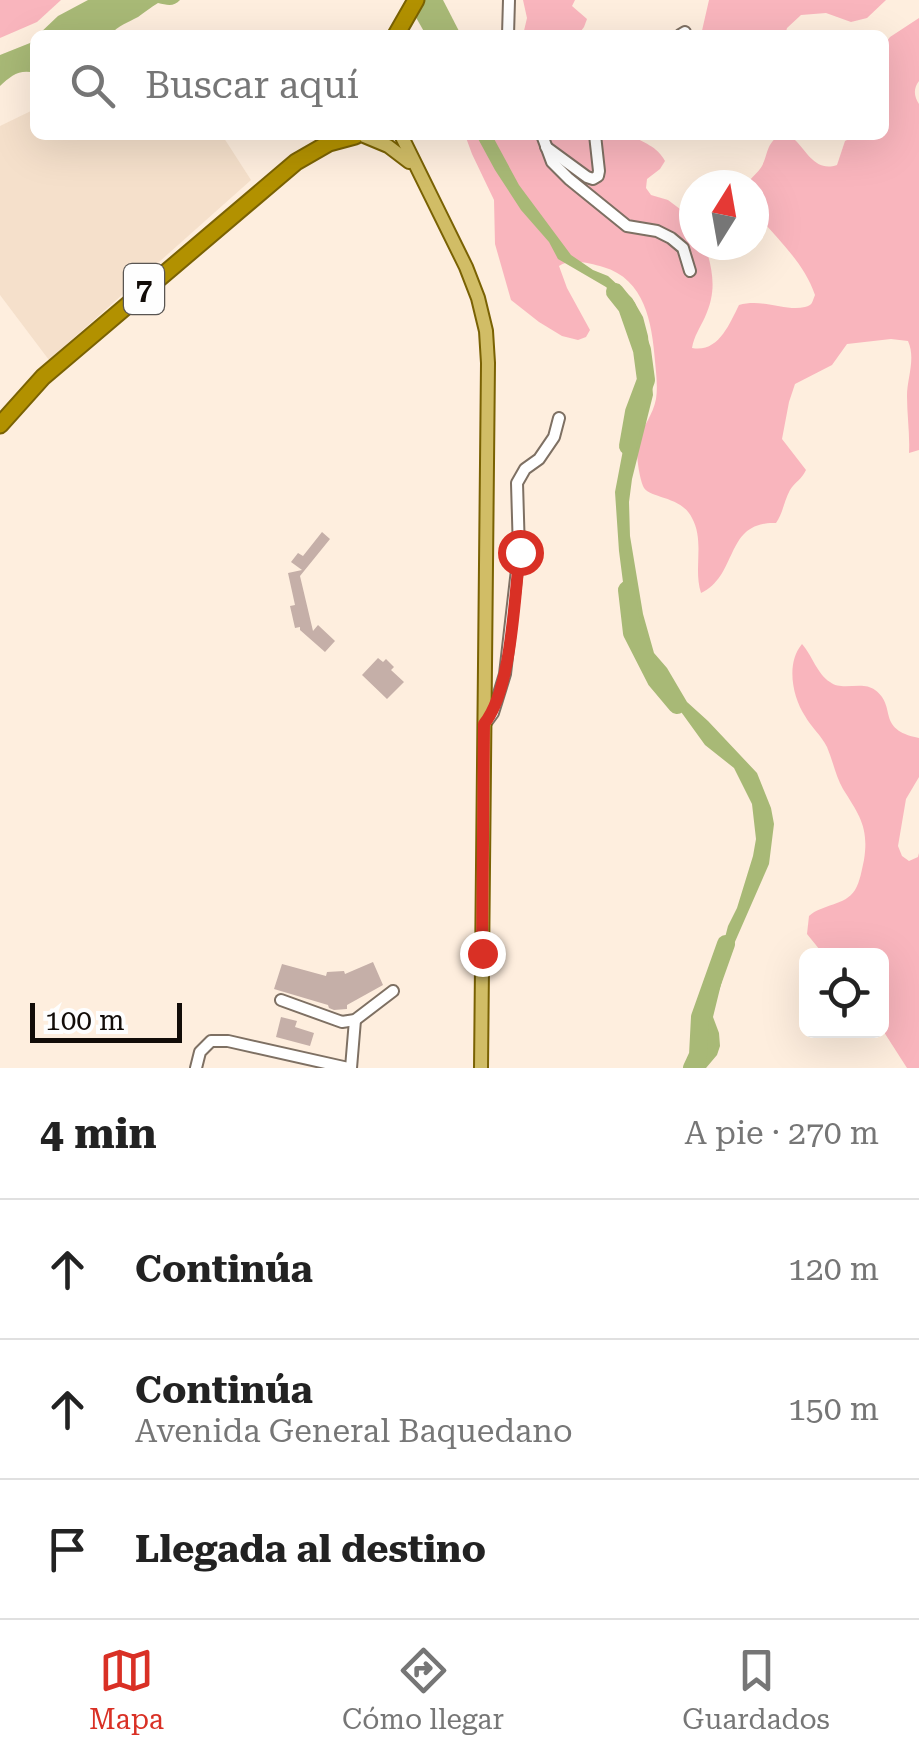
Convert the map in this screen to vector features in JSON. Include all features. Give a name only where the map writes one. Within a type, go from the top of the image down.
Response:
[{"type":"highway","points":[[400,30],[416,0]]},
{"type":"highway","name":"7","points":[[296,162],[312,140]]},
{"type":"highway","name":"7","points":[[0,425],[30,389],[70,352],[296,162],[340,140]]},
{"type":"main road","points":[[375,140],[398,151],[420,176]]},
{"type":"main road","points":[[407,140],[420,176],[466,267],[486,331],[482,1068]]},
{"type":"street","points":[[505,30],[510,0]]},
{"type":"street","points":[[544,140],[552,162],[569,179],[627,226],[671,238],[683,248],[690,270]]},
{"type":"street","points":[[546,147],[586,178],[593,178],[599,171],[596,140]]},
{"type":"street","points":[[484,724],[493,713],[505,674],[520,552],[517,483],[554,437],[559,418]]},
{"type":"street","points":[[281,1000],[342,1022],[355,1020],[393,991]]},
{"type":"street","points":[[196,1068],[200,1052],[211,1042],[228,1042],[349,1068],[355,1020]]},
{"type":"shaded area","points":[[0,0],[61,0],[37,22],[0,38]]},
{"type":"shaded area","points":[[88,0],[180,0],[173,5],[158,3],[116,30],[43,30],[58,16]]},
{"type":"shaded area","points":[[406,0],[443,0],[458,30],[423,30]]},
{"type":"shaded area","points":[[523,0],[575,0],[572,6],[587,19],[582,30],[524,30],[527,18]]},
{"type":"shaded area","points":[[709,0],[886,0],[867,18],[851,22],[826,13],[801,15],[786,30],[702,30]]},
{"type":"shaded area","points":[[919,18],[919,81],[915,92],[919,104],[919,450],[909,453],[908,341],[847,344],[832,365],[795,384],[782,439],[806,470],[790,490],[776,523],[748,531],[713,585],[701,593],[698,536],[692,518],[680,505],[646,490],[640,476],[637,445],[655,405],[657,389],[652,332],[644,304],[628,281],[617,273],[598,265],[574,262],[559,266],[590,330],[586,337],[578,340],[562,336],[511,300],[495,244],[494,200],[467,140],[640,140],[658,152],[665,161],[647,179],[646,188],[651,195],[679,208],[679,260],[709,260],[710,264],[709,308],[692,348],[701,348],[716,342],[739,305],[798,308],[812,303],[815,295],[804,272],[769,228],[769,170],[759,170],[775,140],[795,140],[813,160],[830,166],[837,165],[847,140],[889,140],[889,38]]},
{"type":"shaded area","points":[[30,43],[30,73],[16,74],[0,86],[0,55]]},
{"type":"shaded area","points":[[30,111],[30,140],[225,140],[251,180],[49,360],[0,295],[0,126]]},
{"type":"shaded area","points":[[479,140],[495,140],[519,185],[571,255],[608,276],[632,298],[643,317],[653,395],[629,502],[630,536],[643,614],[654,653],[687,702],[757,773],[771,808],[774,824],[769,864],[727,960],[713,1017],[720,1046],[706,1068],[694,1068],[693,1052],[728,926],[753,856],[756,839],[752,804],[734,768],[705,745],[645,662],[624,590],[615,492],[623,450],[638,406],[641,379],[642,340],[633,314],[606,287],[558,259],[495,170]]},
{"type":"shaded area","points":[[802,644],[825,679],[835,685],[875,690],[897,729],[919,738],[919,777],[906,799],[898,846],[909,861],[919,853],[919,1068],[907,1068],[888,1038],[889,948],[818,948],[807,934],[809,916],[855,890],[864,860],[865,839],[862,823],[827,747],[800,708],[792,670]]},
{"type":"building","points":[[322,532],[330,539],[300,576],[313,631],[318,625],[335,641],[325,652],[300,627],[295,628],[288,573],[302,570],[291,562],[298,553],[303,556]]},
{"type":"building","points":[[378,658],[383,662],[386,659],[404,682],[387,699],[362,675]]},
{"type":"building","points":[[373,962],[383,985],[347,1005],[347,1009],[334,1010],[274,989],[282,964],[326,976],[327,972],[345,974]]},
{"type":"building","points":[[281,1017],[297,1021],[295,1027],[314,1033],[310,1046],[276,1037]]},
{"type":"waterway","points":[[615,292],[627,307],[642,350],[646,380],[634,412],[628,446]]},
{"type":"waterway","points":[[627,590],[632,633],[656,680],[677,705]]},
{"type":"waterway","points":[[692,1068],[698,1055],[700,1017],[726,944]]},
{"type":"route","points":[[482,953],[484,724],[493,713],[505,674],[520,552]]}]
